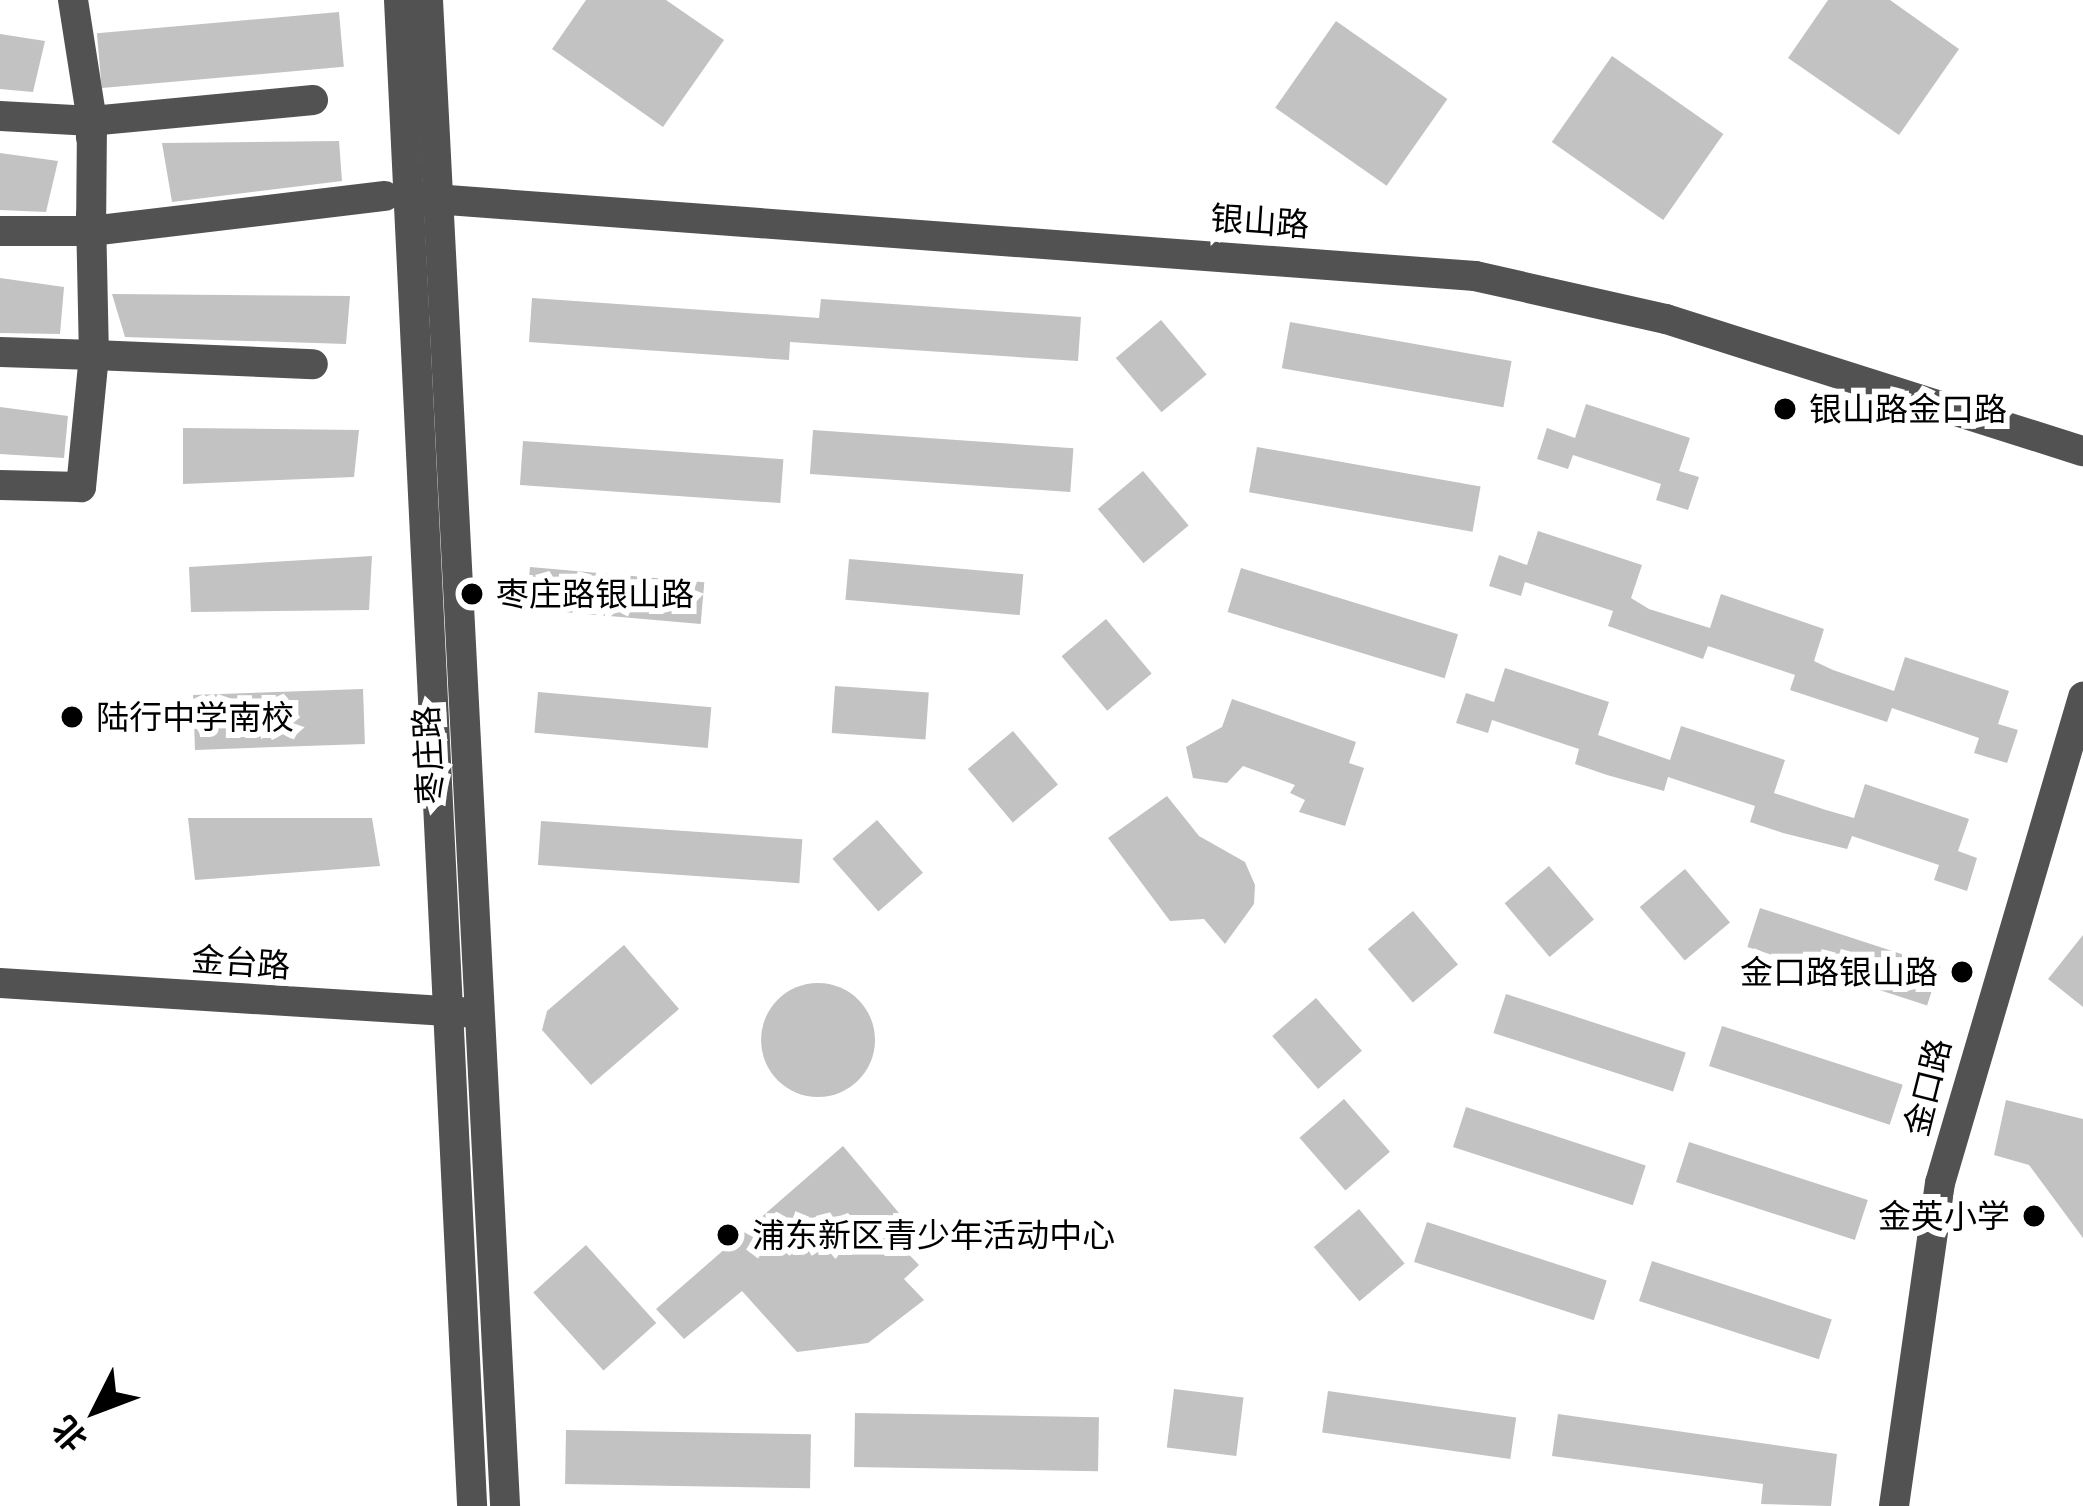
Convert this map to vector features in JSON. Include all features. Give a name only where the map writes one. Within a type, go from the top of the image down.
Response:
[{"type":"street","points":[[0,485],[81,487],[94,356],[92,121],[73,0]]},
{"type":"street","name":"枣庄路","points":[[399,0],[472,1506]]},
{"type":"street","name":"枣庄路","points":[[428,0],[410,197],[478,1012],[505,1506]]},
{"type":"street","points":[[0,116],[92,121],[314,100]]},
{"type":"street","name":"银山路","points":[[0,231],[91,231],[410,197],[1475,276],[1666,319],[2083,451]]},
{"type":"street","points":[[0,352],[314,364]]},
{"type":"street","name":"金口路","points":[[1894,1506],[1940,1183],[2083,698]]},
{"type":"street","name":"金台路","points":[[0,983],[478,1012]]},
{"type":"building","points":[[586,0],[666,0],[724,40],[663,127],[552,49]]},
{"type":"building","points":[[1828,0],[1890,0],[1959,49],[1899,135],[1788,58]]},
{"type":"building","points":[[339,12],[344,67],[102,88],[97,33]]},
{"type":"building","points":[[1336,21],[1447,99],[1387,186],[1275,108]]},
{"type":"building","points":[[0,34],[45,41],[33,92],[0,89]]},
{"type":"building","points":[[1612,56],[1723,134],[1663,220],[1552,142]]},
{"type":"building","points":[[339,141],[342,181],[172,202],[162,143]]},
{"type":"building","points":[[0,153],[58,161],[46,212],[0,210]]},
{"type":"building","points":[[0,278],[64,287],[60,334],[0,333]]},
{"type":"building","points":[[112,294],[350,296],[346,344],[125,337]]},
{"type":"building","points":[[532,298],[819,318],[821,299],[1081,317],[1078,361],[790,342],[789,360],[529,342]]},
{"type":"building","points":[[1161,320],[1207,374],[1161,412],[1116,358]]},
{"type":"building","points":[[1290,322],[1512,361],[1503,407],[1282,368]]},
{"type":"building","points":[[1586,404],[1690,438],[1679,471],[1699,477],[1688,510],[1656,500],[1661,484],[1573,455],[1568,469],[1537,459],[1547,428],[1575,438]]},
{"type":"building","points":[[0,407],[68,416],[64,458],[0,454]]},
{"type":"building","points":[[183,428],[359,430],[354,477],[183,484]]},
{"type":"building","points":[[813,430],[1073,448],[1070,492],[810,474]]},
{"type":"building","points":[[523,441],[783,459],[780,503],[520,485]]},
{"type":"building","points":[[1257,447],[1481,486],[1473,532],[1249,492]]},
{"type":"building","points":[[1143,471],[1189,525],[1143,563],[1098,509]]},
{"type":"building","points":[[1538,531],[1642,565],[1631,598],[1649,609],[1710,628],[1721,594],[1824,629],[1814,661],[1894,691],[1905,657],[2009,691],[1998,724],[2018,730],[2007,763],[1974,753],[1979,738],[1892,708],[1887,722],[1790,690],[1795,675],[1708,646],[1703,659],[1608,626],[1613,611],[1525,582],[1521,596],[1489,586],[1499,555],[1527,565]]},
{"type":"building","points":[[372,556],[369,610],[191,612],[189,567]]},
{"type":"building","points":[[849,559],[1023,574],[1020,615],[845,600]]},
{"type":"building","points":[[530,567],[704,582],[701,624],[526,609]]},
{"type":"building","points":[[1241,568],[1458,634],[1445,678],[1228,612]]},
{"type":"building","points":[[1106,619],[1152,673],[1107,711],[1062,656]]},
{"type":"building","points":[[1505,668],[1609,702],[1598,735],[1670,760],[1681,726],[1785,760],[1774,793],[1826,810],[1854,818],[1865,784],[1969,819],[1958,851],[1977,858],[1967,891],[1934,880],[1939,865],[1852,836],[1847,849],[1783,833],[1750,822],[1755,806],[1668,777],[1664,791],[1607,775],[1575,764],[1579,749],[1492,720],[1488,733],[1456,723],[1466,693],[1494,702]]},
{"type":"building","points":[[835,686],[929,693],[925,739],[832,733]]},
{"type":"building","points":[[363,689],[365,744],[195,750],[193,695]]},
{"type":"building","points":[[538,692],[711,707],[708,748],[534,733]]},
{"type":"building","points":[[1232,699],[1356,742],[1349,763],[1364,768],[1345,826],[1299,812],[1305,800],[1290,793],[1295,785],[1243,766],[1227,783],[1193,778],[1186,747],[1222,727]]},
{"type":"building","points":[[1013,731],[1058,785],[1013,823],[968,769]]},
{"type":"building","points":[[1167,796],[1199,836],[1245,862],[1255,885],[1254,904],[1225,944],[1204,919],[1170,921],[1108,838]]},
{"type":"building","points":[[188,818],[372,818],[380,866],[195,880]]},
{"type":"building","points":[[877,820],[923,873],[878,912],[832,859]]},
{"type":"building","points":[[541,821],[802,839],[799,883],[538,865]]},
{"type":"building","points":[[1549,866],[1594,920],[1550,957],[1505,903]]},
{"type":"building","points":[[1685,869],[1730,923],[1685,961],[1640,907]]},
{"type":"building","points":[[1760,908],[1940,966],[1927,1005],[1747,947]]},
{"type":"building","points":[[1413,911],[1458,965],[1413,1003],[1368,949]]},
{"type":"building","points":[[2083,935],[2083,1007],[2048,979]]},
{"type":"building","points":[[624,945],[679,1009],[591,1085],[542,1030],[547,1011]]},
{"type":"building","points":[[818,983],[840,987],[858,1000],[871,1018],[875,1040],[871,1062],[858,1080],[840,1093],[818,1097],[796,1093],[778,1080],[765,1062],[761,1040],[765,1018],[778,1000],[796,987]]},
{"type":"building","points":[[1506,994],[1686,1052],[1673,1091],[1493,1033]]},
{"type":"building","points":[[1316,998],[1362,1051],[1318,1089],[1272,1036]]},
{"type":"building","points":[[1722,1026],[1903,1085],[1890,1125],[1709,1066]]},
{"type":"building","points":[[1344,1099],[1390,1152],[1345,1191],[1299,1138]]},
{"type":"building","points":[[2006,1100],[2083,1119],[2083,1238],[2029,1165],[1994,1155]]},
{"type":"building","points":[[1466,1107],[1646,1165],[1633,1205],[1453,1147]]},
{"type":"building","points":[[1689,1142],[1868,1200],[1855,1240],[1676,1182]]},
{"type":"building","points":[[843,1146],[914,1231],[900,1245],[919,1265],[904,1279],[924,1300],[868,1343],[797,1352],[742,1291],[684,1339],[656,1309]]},
{"type":"building","points":[[1359,1209],[1405,1263],[1359,1301],[1314,1247]]},
{"type":"building","points":[[1427,1222],[1607,1280],[1594,1320],[1414,1262]]},
{"type":"building","points":[[586,1245],[656,1323],[603,1371],[533,1293]]},
{"type":"building","points":[[1652,1261],[1832,1319],[1819,1359],[1639,1301]]},
{"type":"building","points":[[1174,1389],[1243,1398],[1236,1456],[1167,1448]]},
{"type":"building","points":[[1328,1391],[1516,1417],[1510,1459],[1322,1433]]},
{"type":"building","points":[[855,1413],[1099,1417],[1098,1471],[854,1467]]},
{"type":"building","points":[[1558,1414],[1837,1454],[1831,1506],[1761,1504],[1763,1484],[1552,1456]]},
{"type":"building","points":[[566,1430],[811,1434],[810,1488],[565,1484]]},
{"type":"place","name":"银山路金口路","points":[[1785,409]]},
{"type":"place","name":"枣庄路银山路","points":[[472,594]]},
{"type":"place","name":"陆行中学南校","points":[[72,717]]},
{"type":"place","name":"金口路银山路","points":[[1962,972]]},
{"type":"place","name":"金英小学","points":[[2034,1216]]},
{"type":"place","name":"浦东新区青少年活动中心","points":[[728,1235]]}]
